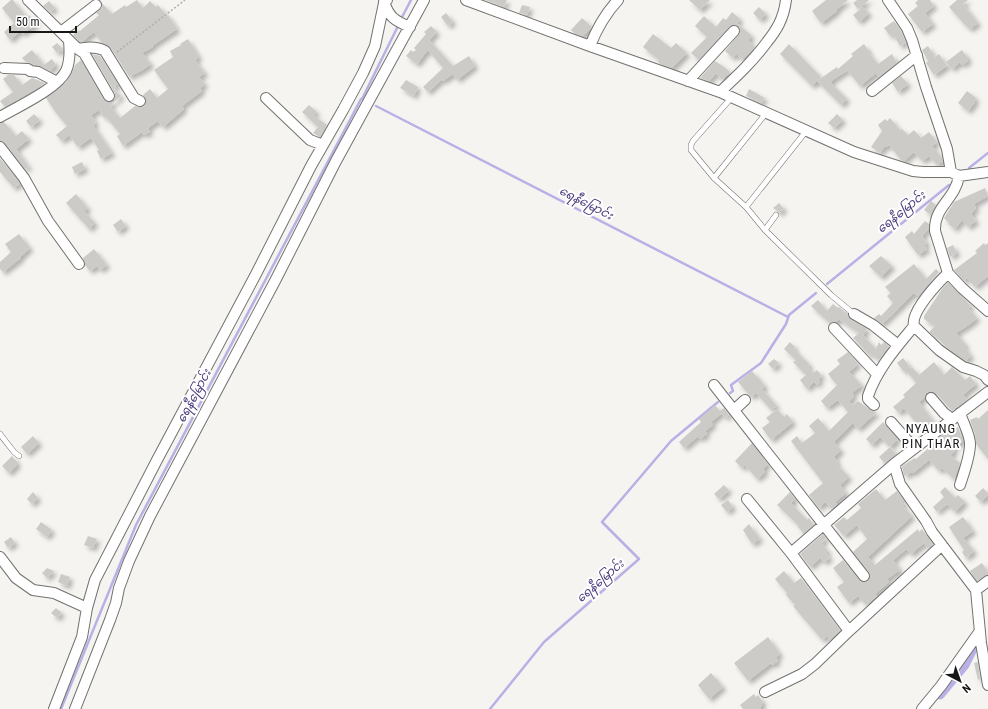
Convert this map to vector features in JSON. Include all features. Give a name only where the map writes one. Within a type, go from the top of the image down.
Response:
[{"type":"street","points":[[28,0],[69,41],[84,53],[109,96]]},
{"type":"street","points":[[75,709],[110,620],[119,588],[129,562],[150,516],[271,288],[406,26],[424,0]]},
{"type":"street","points":[[466,0],[720,92],[854,152],[913,171],[955,174],[988,172]]},
{"type":"street","points":[[590,46],[598,27],[607,12],[618,0]]},
{"type":"street","points":[[720,92],[754,60],[770,38],[779,25],[786,0]]},
{"type":"street","points":[[385,1],[387,11],[391,18],[406,26]]},
{"type":"street","points":[[54,709],[82,637],[87,608],[96,580],[157,460],[256,274],[311,166],[343,110],[375,46],[385,1]]},
{"type":"street","points":[[893,2],[907,28],[917,55],[928,94],[955,174],[955,190],[940,209],[934,224],[934,231],[948,273],[962,288],[988,311]]},
{"type":"street","points":[[60,32],[96,5]]},
{"type":"street","points":[[688,81],[734,31]]},
{"type":"street","points":[[0,118],[52,86],[66,72],[70,58],[69,41]]},
{"type":"street","points":[[78,49],[86,47],[99,47],[105,51],[134,98],[140,101]]},
{"type":"street","points":[[872,91],[917,55]]},
{"type":"street","points":[[4,68],[28,69],[30,71],[38,72],[57,82]]},
{"type":"street","points":[[266,98],[310,140],[323,145]]},
{"type":"street","points":[[0,147],[24,178],[48,221],[79,264]]},
{"type":"street","points":[[948,273],[934,288],[914,318],[914,326],[939,350],[963,367],[984,375],[988,380]]},
{"type":"street","points":[[854,314],[873,325],[898,345]]},
{"type":"street","points":[[874,405],[868,399],[868,396],[877,374],[914,326]]},
{"type":"street","points":[[834,328],[877,374]]},
{"type":"street","points":[[714,386],[864,576]]},
{"type":"street","points":[[791,553],[894,464],[988,392]]},
{"type":"street","points":[[931,398],[944,412],[956,416],[968,434],[970,444],[960,485]]},
{"type":"street","points":[[734,410],[746,400]]},
{"type":"street","points":[[891,422],[914,448]]},
{"type":"street","points":[[894,464],[900,484],[942,545],[976,590],[988,685]]},
{"type":"street","points":[[747,499],[791,553],[849,630]]},
{"type":"street","points":[[765,692],[802,674],[815,664],[849,630],[942,545]]},
{"type":"street","points":[[0,557],[16,578],[33,590],[54,593],[87,608]]},
{"type":"street","points":[[976,590],[988,581]]},
{"type":"street","points":[[922,709],[941,686],[980,631]]},
{"type":"lane","points":[[732,97],[691,145],[691,150],[714,178],[746,207],[765,230],[831,295],[854,314]]},
{"type":"lane","points":[[714,178],[767,112]]},
{"type":"lane","points":[[746,207],[807,130]]},
{"type":"lane","points":[[765,230],[776,215]]},
{"type":"lane","points":[[0,434],[19,456]]},
{"type":"path","points":[[110,59],[185,0]]},
{"type":"building","points":[[13,0],[27,18],[29,15],[37,23],[23,34],[20,31],[10,40],[4,32],[14,23],[2,8]]},
{"type":"building","points":[[137,0],[143,8],[150,1],[156,7],[158,5],[167,16],[168,15],[177,29],[152,46],[153,47],[142,53],[151,64],[130,76],[130,78],[111,48],[102,43],[94,32],[80,42],[73,35],[99,15],[96,13],[102,8],[101,2],[112,14],[125,5],[126,7]]},
{"type":"building","points":[[485,0],[507,0],[504,7]]},
{"type":"building","points":[[689,0],[710,0],[700,10]]},
{"type":"building","points":[[826,0],[848,0],[836,10],[837,11],[821,23],[812,11]]},
{"type":"building","points":[[857,0],[869,0],[858,9],[853,3]]},
{"type":"building","points":[[918,0],[930,0],[934,6],[925,13],[933,24],[922,32],[908,14],[918,6],[915,3]]},
{"type":"building","points":[[957,0],[968,0],[963,4],[978,23],[970,29],[949,7]]},
{"type":"building","points":[[49,1],[55,8],[50,12],[43,6]]},
{"type":"building","points":[[522,5],[530,7],[527,15],[519,13]]},
{"type":"building","points":[[759,7],[766,14],[760,20],[753,13]]},
{"type":"building","points":[[863,7],[869,13],[859,22],[853,15]]},
{"type":"building","points":[[732,12],[740,19],[737,23],[752,36],[748,40],[755,47],[742,59],[736,54],[733,58],[725,51],[740,33],[739,27],[732,25],[699,60],[691,53],[707,37],[695,26],[704,16],[716,27],[723,18],[726,20]]},
{"type":"building","points":[[446,13],[453,22],[448,26],[441,17]]},
{"type":"building","points":[[582,18],[592,27],[583,36],[575,34],[571,30]]},
{"type":"building","points":[[894,21],[900,29],[906,43],[900,46],[893,34],[890,36],[884,28]]},
{"type":"building","points":[[431,26],[437,32],[429,40],[453,66],[469,56],[475,66],[457,80],[453,74],[443,81],[442,79],[428,92],[423,87],[443,68],[428,50],[417,64],[406,56],[411,50],[413,52],[416,50],[414,48],[426,34],[424,32]]},
{"type":"building","points":[[653,34],[671,48],[676,43],[687,53],[672,68],[660,64],[658,62],[659,60],[643,47]]},
{"type":"building","points":[[188,39],[199,57],[195,60],[205,73],[199,77],[205,84],[200,88],[202,91],[182,106],[184,109],[163,127],[158,121],[148,128],[150,132],[144,135],[142,132],[123,146],[117,136],[120,134],[106,117],[104,118],[99,110],[91,115],[96,123],[93,125],[112,153],[101,159],[97,151],[99,150],[91,138],[78,147],[69,135],[62,141],[56,135],[67,126],[46,98],[66,82],[75,65],[81,60],[103,99],[109,102],[115,99],[115,93],[92,54],[100,56],[118,84],[114,86],[116,87],[114,89],[121,96],[110,106],[120,118],[135,106],[144,106],[146,100],[143,95],[150,89],[157,98],[168,89],[154,70],[173,57],[170,51]]},
{"type":"building","points":[[57,43],[63,49],[57,53],[52,47]]},
{"type":"building","points":[[789,44],[821,77],[812,86],[780,54]]},
{"type":"building","points":[[864,44],[869,51],[868,52],[878,64],[892,54],[897,63],[879,77],[876,73],[860,86],[847,70],[830,82],[847,99],[841,105],[817,81],[837,67],[838,69],[853,56],[851,54]]},
{"type":"building","points":[[928,46],[935,57],[939,54],[947,66],[934,75],[926,63],[928,61],[922,50]]},
{"type":"building","points":[[32,50],[44,65],[52,59],[56,65],[49,71],[41,66],[26,62],[22,58]]},
{"type":"building","points":[[962,50],[968,58],[968,61],[962,65],[960,62],[952,69],[946,62]]},
{"type":"building","points":[[715,61],[730,72],[722,80],[716,73],[709,81],[700,78]]},
{"type":"building","points":[[8,75],[14,75],[22,85],[32,78],[45,83],[5,107],[0,101],[13,92],[3,79]]},
{"type":"building","points":[[901,76],[908,84],[898,92],[892,83]]},
{"type":"building","points":[[406,80],[418,87],[414,96],[400,88]]},
{"type":"building","points":[[749,89],[765,98],[761,103],[746,96]]},
{"type":"building","points":[[967,91],[976,98],[975,102],[968,111],[958,103]]},
{"type":"building","points":[[309,105],[317,112],[313,115],[327,125],[320,137],[313,133],[318,127],[302,112]]},
{"type":"building","points":[[34,114],[40,120],[31,127],[26,121]]},
{"type":"building","points":[[837,114],[843,120],[834,128],[828,123]]},
{"type":"building","points":[[890,118],[900,130],[902,129],[908,135],[914,130],[921,138],[929,132],[937,142],[932,146],[943,161],[937,165],[929,156],[922,161],[914,152],[904,161],[901,160],[889,145],[887,147],[885,146],[880,153],[871,147],[882,131],[878,125],[885,119],[887,121]]},
{"type":"building","points":[[4,122],[16,136],[22,131],[29,139],[16,149],[29,167],[25,169],[5,143],[0,141],[0,123]]},
{"type":"building","points":[[0,158],[20,183],[14,188],[0,172]]},
{"type":"building","points":[[82,162],[85,169],[75,174],[72,167]]},
{"type":"building","points":[[985,188],[988,196],[974,204],[976,208],[971,214],[976,221],[968,227],[962,220],[955,229],[948,224],[949,223],[944,218],[954,202]]},
{"type":"building","points":[[76,194],[88,208],[84,211],[95,223],[89,229],[66,203]]},
{"type":"building","points":[[931,201],[936,205],[931,215],[924,210]]},
{"type":"building","points":[[779,203],[784,209],[780,213],[773,208]]},
{"type":"building","points":[[121,219],[126,226],[118,232],[113,225]]},
{"type":"building","points":[[925,221],[929,224],[929,228],[922,236],[927,243],[924,245],[927,249],[918,255],[905,237],[912,231],[914,234]]},
{"type":"building","points":[[19,234],[30,248],[20,257],[21,258],[3,272],[0,269],[0,262],[11,252],[5,244]]},
{"type":"building","points":[[984,243],[985,245],[988,243],[988,276],[975,287],[967,278],[964,281],[954,270],[977,253],[975,251]]},
{"type":"building","points":[[953,245],[957,253],[950,257],[947,248]]},
{"type":"building","points":[[94,249],[107,265],[100,270],[97,266],[90,271],[85,265],[83,258]]},
{"type":"building","points":[[881,256],[892,266],[881,277],[869,266]]},
{"type":"building","points":[[914,264],[926,279],[936,269],[939,272],[918,296],[914,293],[882,324],[874,318],[879,314],[881,316],[893,303],[887,296],[891,293],[885,287]]},
{"type":"building","points":[[948,282],[971,306],[968,308],[977,318],[956,333],[966,345],[964,346],[971,356],[965,361],[944,345],[936,336],[935,337],[929,332],[935,326],[924,319],[924,316]]},
{"type":"building","points":[[818,300],[827,311],[833,304],[848,314],[850,319],[867,329],[863,335],[876,349],[879,342],[881,345],[884,342],[889,346],[879,360],[870,353],[869,355],[853,338],[859,333],[839,319],[836,322],[830,323],[815,310],[811,306]]},
{"type":"building","points":[[790,342],[795,347],[794,349],[810,365],[808,367],[813,373],[817,370],[822,376],[818,379],[820,381],[817,385],[814,382],[807,389],[800,380],[806,375],[793,362],[796,360],[784,349]]},
{"type":"building","points":[[848,352],[858,364],[849,372],[862,385],[852,393],[854,396],[849,402],[853,405],[858,401],[872,411],[877,412],[858,429],[853,423],[834,442],[841,450],[834,457],[838,462],[836,463],[849,477],[840,485],[846,493],[835,502],[837,504],[832,509],[825,502],[819,508],[809,495],[823,483],[791,441],[797,436],[802,443],[815,433],[809,426],[818,418],[829,431],[848,412],[838,400],[827,408],[821,401],[837,385],[828,374],[840,364],[837,360]]},
{"type":"building","points":[[903,358],[910,367],[904,372],[897,363]]},
{"type":"building","points":[[774,359],[779,363],[773,369],[768,364]]},
{"type":"building","points":[[934,362],[944,375],[952,367],[965,380],[970,376],[976,384],[963,395],[967,400],[952,411],[936,393],[932,391],[926,393],[925,397],[919,402],[935,424],[922,434],[918,430],[920,428],[904,408],[899,413],[893,407],[905,397],[903,395],[916,383],[907,372],[912,367],[919,375]]},
{"type":"building","points":[[752,371],[765,386],[762,389],[777,406],[771,410],[756,393],[751,397],[738,382]]},
{"type":"building","points":[[715,405],[720,411],[724,408],[729,415],[725,418],[722,413],[711,422],[713,425],[705,431],[707,434],[700,439],[698,436],[684,448],[679,442],[701,422],[699,419]]},
{"type":"building","points":[[777,409],[784,417],[787,414],[793,422],[771,440],[762,428],[770,422],[766,418]]},
{"type":"building","points":[[988,410],[988,459],[976,444],[975,434],[970,420],[977,417],[978,419]]},
{"type":"building","points":[[883,422],[898,439],[890,447],[880,437],[872,445],[866,439]]},
{"type":"building","points":[[958,427],[963,441],[953,447],[955,451],[950,455],[960,463],[954,479],[942,468],[939,471],[929,460],[913,473],[912,472],[904,476],[902,466],[915,458],[916,459],[943,434]]},
{"type":"building","points":[[33,436],[39,443],[27,454],[21,447]]},
{"type":"building","points":[[752,443],[768,464],[763,469],[765,472],[757,479],[745,465],[742,468],[735,461]]},
{"type":"building","points":[[890,447],[896,454],[885,463],[879,457]]},
{"type":"building","points":[[12,456],[17,462],[17,465],[9,473],[2,466]]},
{"type":"building","points":[[724,485],[729,490],[719,499],[714,494]]},
{"type":"building","points":[[945,487],[955,498],[958,495],[965,502],[955,512],[947,504],[937,512],[933,507],[944,497],[940,492]]},
{"type":"building","points":[[983,488],[988,495],[981,502],[975,496]]},
{"type":"building","points":[[876,489],[885,500],[897,491],[903,500],[901,502],[905,504],[903,506],[912,516],[868,557],[875,565],[918,529],[919,532],[922,529],[933,544],[928,549],[924,543],[911,554],[906,549],[893,560],[900,570],[887,579],[889,582],[875,594],[877,596],[866,605],[858,596],[849,603],[837,587],[844,582],[833,568],[843,560],[859,580],[865,582],[868,581],[870,575],[869,572],[853,552],[867,539],[857,525],[844,536],[834,525],[844,517],[847,520],[861,508],[858,504]]},
{"type":"building","points":[[33,492],[38,498],[32,504],[27,499]]},
{"type":"building","points":[[790,492],[795,499],[791,503],[807,520],[809,518],[814,525],[804,534],[798,527],[799,526],[777,505]]},
{"type":"building","points":[[728,500],[733,507],[727,512],[721,505]]},
{"type":"building","points":[[963,517],[973,531],[963,538],[974,551],[966,558],[962,552],[964,550],[949,527]]},
{"type":"building","points":[[41,522],[52,530],[47,537],[36,529]]},
{"type":"building","points":[[749,524],[760,539],[752,544],[743,530]]},
{"type":"building","points":[[823,534],[826,538],[821,543],[828,551],[826,553],[830,558],[824,562],[820,558],[810,567],[800,554]]},
{"type":"building","points":[[88,536],[97,539],[93,548],[84,545]]},
{"type":"building","points":[[11,537],[15,543],[8,548],[4,542]]},
{"type":"building","points":[[982,563],[988,572],[988,575],[977,581],[970,571]]},
{"type":"building","points":[[47,568],[54,571],[47,578],[42,573]]},
{"type":"building","points":[[784,571],[794,583],[801,578],[840,630],[830,640],[827,636],[822,640],[793,606],[795,605],[775,579]]},
{"type":"building","points":[[61,574],[70,577],[67,586],[58,582]]},
{"type":"building","points":[[56,608],[62,613],[57,618],[51,613]]},
{"type":"building","points":[[768,637],[780,654],[776,657],[778,661],[772,665],[771,663],[748,681],[734,663]]},
{"type":"building","points":[[978,662],[980,679],[978,680],[974,663]]},
{"type":"building","points":[[711,673],[723,687],[709,699],[698,685]]},
{"type":"building","points":[[754,694],[756,697],[758,695],[763,702],[760,709],[743,709],[740,705]]},
{"type":"waterway","name":"ရေနီမြောင်း","points":[[401,19],[411,0]]},
{"type":"waterway","name":"ရေနီမြောင်း","points":[[362,99],[399,24]]},
{"type":"waterway","name":"ရေနီမြောင်း","points":[[61,709],[136,525],[361,99]]},
{"type":"waterway","name":"ရေနီမြောင်း","points":[[376,106],[788,317]]},
{"type":"waterway","name":"ရေနီမြောင်း","points":[[969,168],[988,153]]},
{"type":"waterway","name":"ရေနီမြောင်း","points":[[827,284],[949,185]]},
{"type":"waterway","name":"ရေနီမြောင်း","points":[[730,393],[733,391],[731,385],[761,363],[786,324],[789,315],[816,293]]},
{"type":"waterway","name":"ရေနီမြောင်း","points":[[490,709],[544,642],[639,559],[602,522],[671,441],[718,402]]},
{"type":"waterway","points":[[940,695],[965,665],[974,647]]},
{"type":"district","name":"NYAUNG PIN THAR","points":[[931,436]]}]
